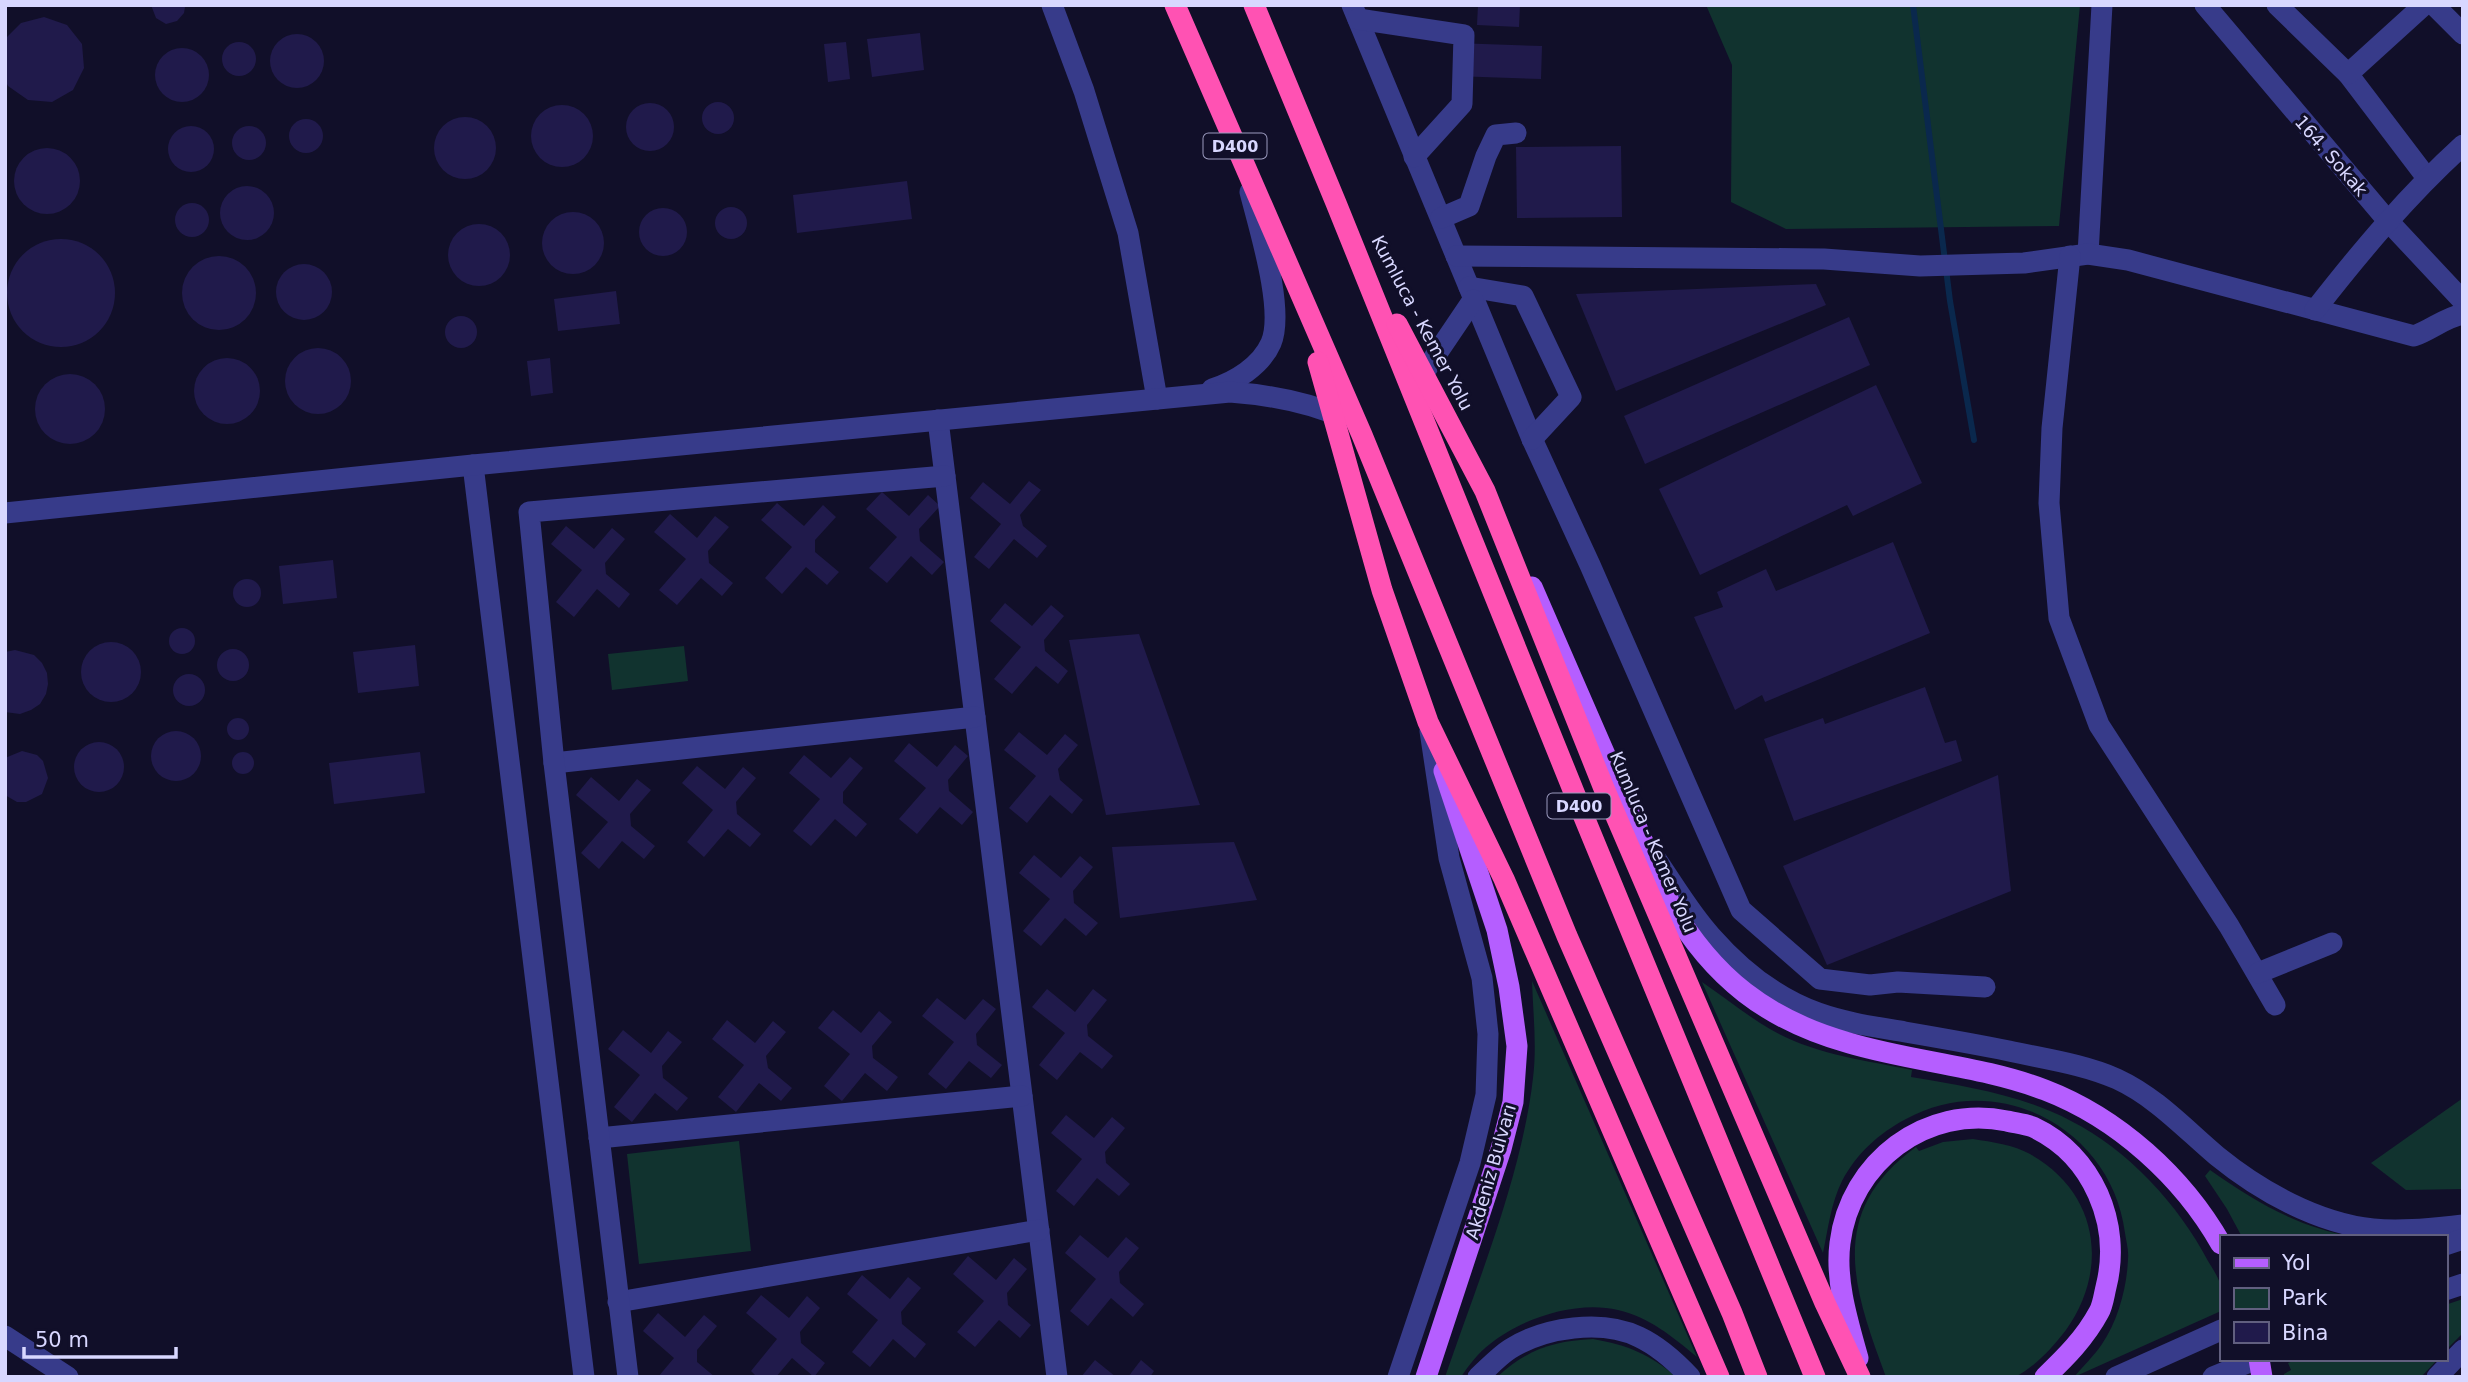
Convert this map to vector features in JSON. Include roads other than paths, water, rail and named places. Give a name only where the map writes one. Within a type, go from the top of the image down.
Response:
[{"type":"highway","name":"D400","points":[[1175,5],[1359,429],[1567,936],[1732,1313],[1757,1377]]},
{"type":"highway","name":"D400","points":[[1254,5],[1348,233]]},
{"type":"highway","name":"Kumluca - Kemer Yolu","points":[[1348,233],[1486,491],[1603,786],[1825,1303],[1862,1377]]},
{"type":"highway","name":"Kumluca - Kemer Yolu","points":[[1348,233],[1573,792],[1815,1377]]},
{"type":"highway","name":"D400","points":[[1296,286],[1382,590],[1428,722],[1504,879],[1719,1377]]},
{"type":"main road","points":[[1486,491],[1549,620],[1670,904],[1687,933],[1706,957],[1751,999],[1794,1024],[1850,1043],[2011,1079],[2081,1107],[2111,1126],[2153,1160],[2193,1203],[2220,1242]]},
{"type":"main road","name":"Akdeniz Bulvarı","points":[[1426,1377],[1501,1149],[1513,1102],[1517,1046],[1509,987],[1497,930],[1428,722]]},
{"type":"main road","points":[[1862,1377],[1848,1324],[1840,1272],[1840,1244],[1848,1211],[1869,1171],[1903,1139],[1945,1121],[1987,1117],[2032,1127],[2068,1151],[2094,1183],[2109,1224],[2111,1266],[2101,1310],[2076,1349],[2045,1377]]},
{"type":"street","points":[[1052,5],[1084,91],[1128,233],[1157,399]]},
{"type":"street","points":[[2102,5],[2079,255],[2052,428],[2049,503],[2059,618],[2099,726],[2258,973],[2275,1005]]},
{"type":"street","points":[[2277,5],[2348,74],[2427,178]]},
{"type":"street","points":[[2348,74],[2424,5]]},
{"type":"street","points":[[2434,5],[2463,34]]},
{"type":"street","name":"164. Sokak","points":[[2213,8],[2293,111],[2388,221],[2463,301]]},
{"type":"street","points":[[1355,12],[1464,35],[1462,104],[1414,157]]},
{"type":"street","points":[[1355,12],[1532,439],[1741,910],[1820,979],[1870,985],[1898,982],[1985,987]]},
{"type":"street","points":[[1441,219],[1469,206],[1496,135],[1516,133]]},
{"type":"street","points":[[2315,310],[2363,248],[2427,178],[2463,145]]},
{"type":"street","points":[[1183,396],[1234,380],[1252,369],[1271,343],[1276,310],[1244,167]]},
{"type":"street","points":[[1456,256],[1824,259],[1920,266],[2024,263],[2079,255],[2128,260],[2414,336],[2432,330],[2446,318],[2463,314]]},
{"type":"street","points":[[1423,374],[1471,294]]},
{"type":"street","points":[[1471,294],[1522,296],[1571,397],[1532,439]]},
{"type":"street","points":[[5,513],[1230,392],[1292,400],[1332,413],[1359,429]]},
{"type":"street","points":[[938,420],[1058,1377]]},
{"type":"street","points":[[473,466],[584,1377]]},
{"type":"street","points":[[628,1377],[554,763],[529,512],[945,476]]},
{"type":"street","points":[[554,763],[975,717]]},
{"type":"street","points":[[1398,1377],[1470,1163],[1486,1095],[1488,1034],[1482,978],[1449,858],[1428,722]]},
{"type":"street","points":[[1640,834],[1711,936],[1768,988],[1817,1013],[1850,1022],[2071,1064],[2104,1074],[2140,1092],[2170,1113],[2218,1157],[2266,1191],[2315,1214],[2372,1229],[2463,1225]]},
{"type":"street","points":[[2258,973],[2332,943]]},
{"type":"street","points":[[599,1138],[1022,1096]]},
{"type":"street","points":[[618,1302],[1039,1230]]},
{"type":"street","points":[[1478,1377],[1509,1349],[1547,1332],[1595,1326],[1639,1337],[1676,1362],[1690,1377]]},
{"type":"street","points":[[2116,1377],[2212,1334]]},
{"type":"street","points":[[5,1336],[68,1377]]},
{"type":"street","points":[[2437,1377],[2463,1350]]},
{"type":"street","points":[[2213,1377],[2253,1361]]},
{"type":"waterway","points":[[1913,5],[1950,301],[1974,440]]}]
